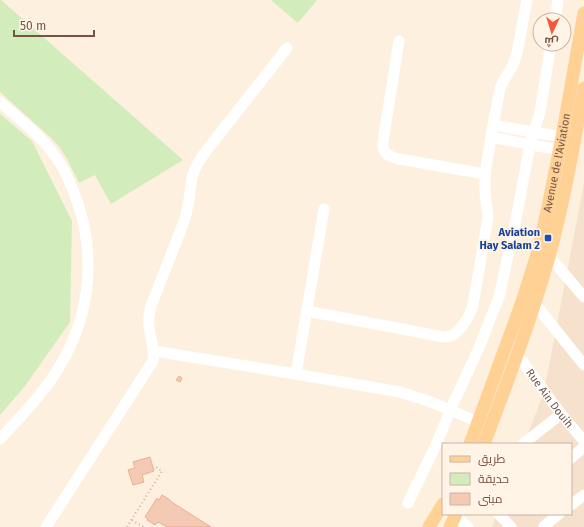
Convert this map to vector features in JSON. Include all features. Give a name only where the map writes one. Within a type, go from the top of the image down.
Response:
[{"type":"main road","name":"Avenue de l'Aviation","points":[[470,443],[523,300],[536,258],[562,137],[584,13]]},
{"type":"main road","name":"Avenue de l'Aviation","points":[[484,443],[517,354],[549,256],[582,113],[584,88]]},
{"type":"main road","points":[[429,527],[442,506]]},
{"type":"street","points":[[307,311],[444,337],[456,334],[469,314],[474,300],[488,217],[485,192],[485,174],[493,125],[500,89],[505,76],[513,65],[517,53],[527,0]]},
{"type":"street","points":[[556,12],[558,0]]},
{"type":"street","points":[[399,41],[383,141],[385,153],[398,159],[485,174]]},
{"type":"street","points":[[46,527],[153,361],[154,351],[149,326],[149,313],[184,219],[195,168],[203,155],[287,48]]},
{"type":"street","points":[[408,503],[435,447],[450,410],[478,350],[499,297],[530,145],[540,112],[550,52]]},
{"type":"street","points":[[0,102],[43,141],[61,164],[73,191],[82,218],[88,246],[89,260],[85,304],[69,350],[52,379],[0,439]]},
{"type":"street","points":[[493,125],[562,137]]},
{"type":"street","points":[[491,137],[559,150]]},
{"type":"street","points":[[296,374],[324,209]]},
{"type":"street","points":[[549,256],[584,297]]},
{"type":"street","points":[[534,304],[584,365]]},
{"type":"street","points":[[154,351],[400,392],[431,402],[478,422]]},
{"type":"street","name":"Rue Ain Douih","points":[[517,354],[561,414],[584,440]]},
{"type":"street","points":[[523,443],[561,414]]},
{"type":"street","points":[[572,457],[584,447]]},
{"type":"street","points":[[572,504],[584,495]]},
{"type":"street","points":[[500,515],[511,527]]},
{"type":"street","points":[[544,526],[558,515]]},
{"type":"street","points":[[454,519],[468,527]]},
{"type":"path","points":[[127,527],[162,471],[154,466]]},
{"type":"path","points":[[132,520],[144,527]]},
{"type":"shaded area","points":[[584,183],[584,527],[492,527],[497,515],[572,515],[572,443],[524,443],[544,392]]},
{"type":"green space","points":[[0,0],[183,160],[111,204],[95,175],[79,183],[60,148],[0,92]]},
{"type":"green space","points":[[271,0],[317,0],[298,23]]},
{"type":"green space","points":[[0,114],[32,141],[72,221],[70,322],[25,386],[0,415]]},
{"type":"building","points":[[179,376],[182,378],[180,382],[176,380]]},
{"type":"building","points":[[150,457],[154,471],[142,475],[144,482],[133,485],[128,470],[135,468],[133,462]]},
{"type":"building","points":[[162,495],[211,527],[167,527],[158,522],[155,525],[147,520],[148,519],[145,517],[157,498],[159,500]]},
{"type":"place","name":"Aviation Hay Salam 2","points":[[548,238]]}]
